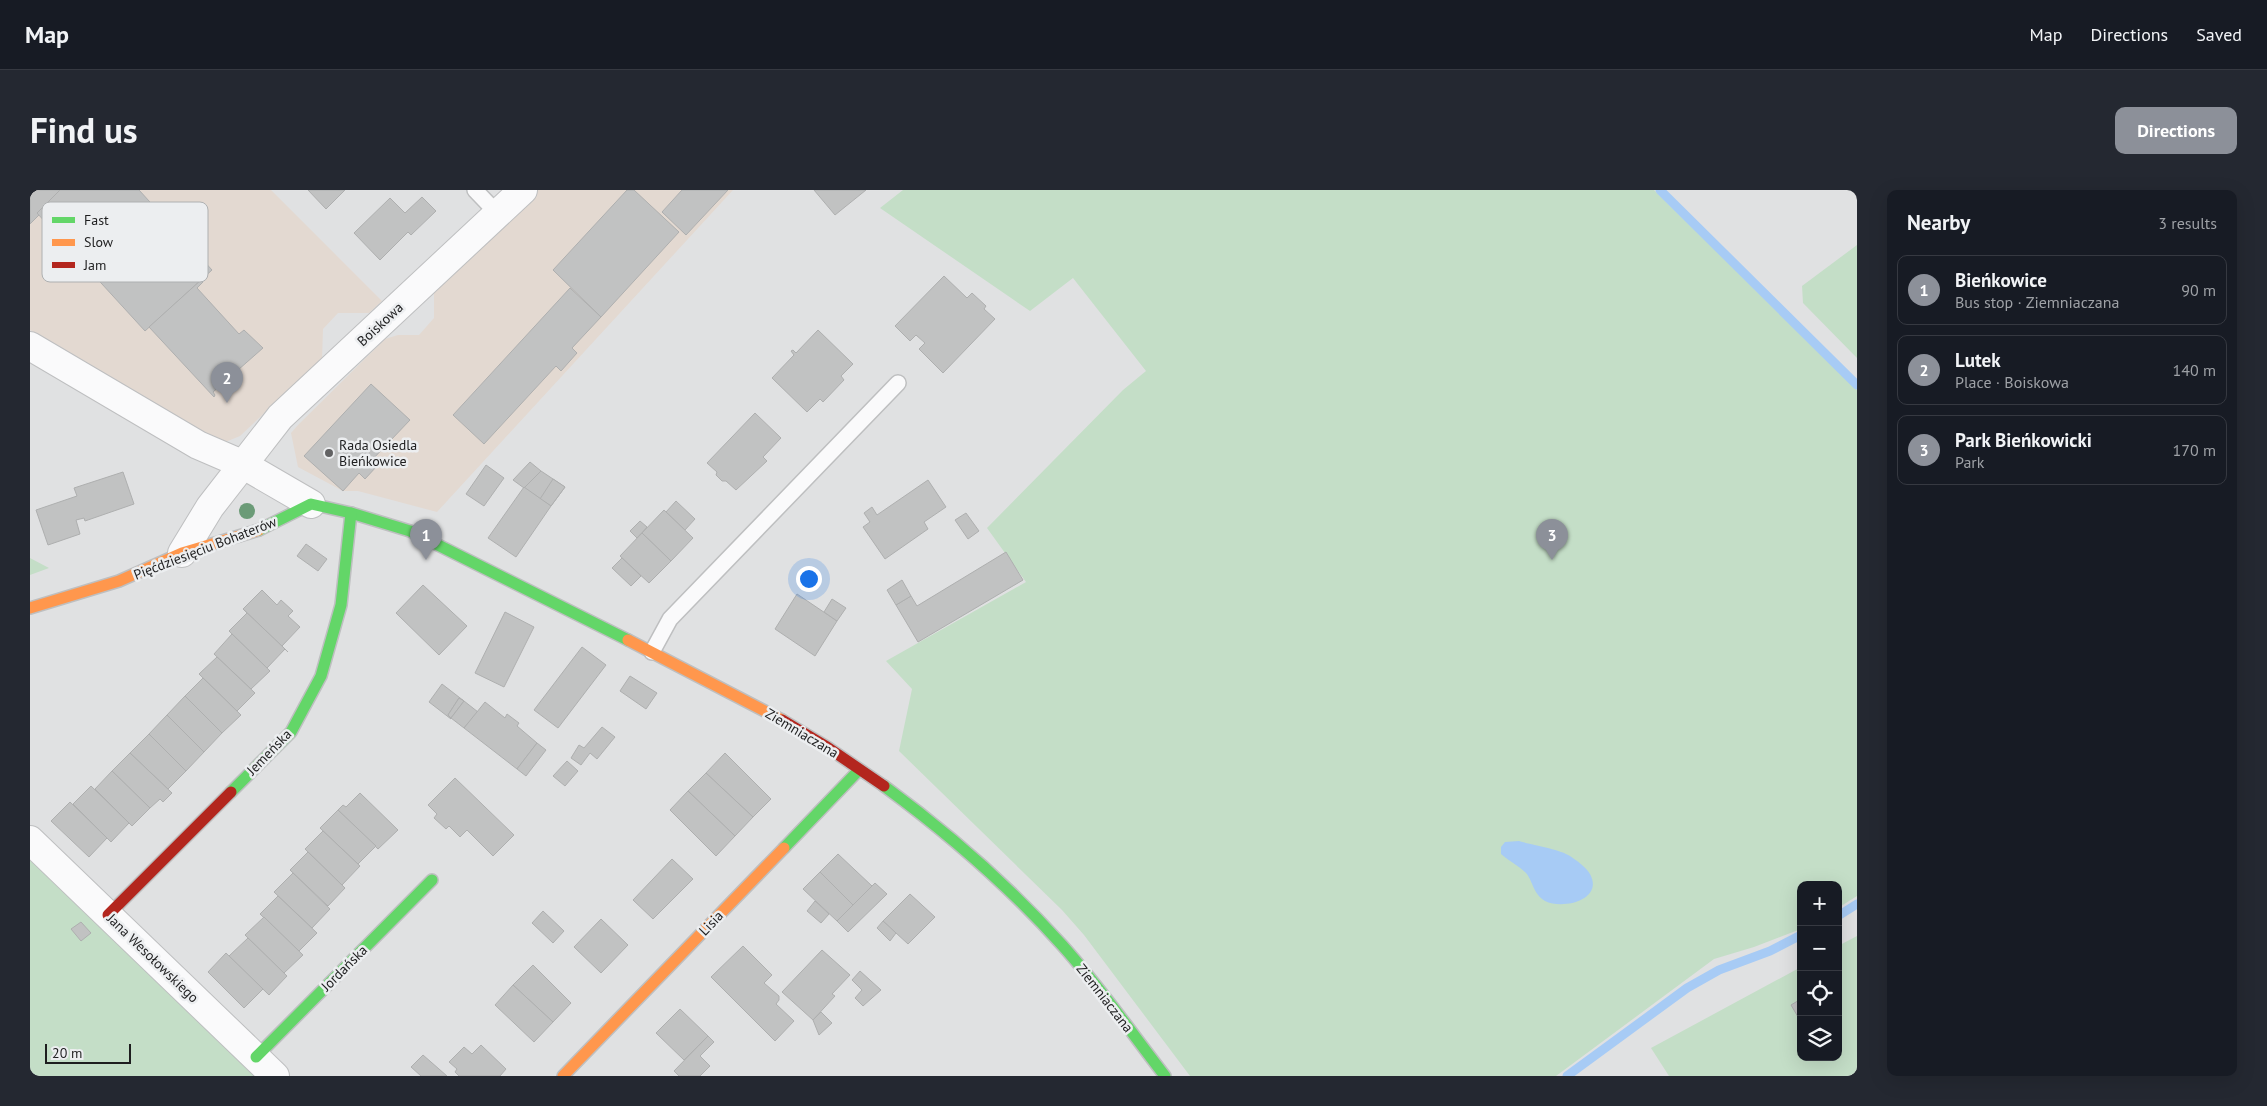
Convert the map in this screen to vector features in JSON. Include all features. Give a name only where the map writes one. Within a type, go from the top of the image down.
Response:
[{"type":"street","name":"Boiskowa","points":[[182,554],[210,507],[280,417],[523,190]]},
{"type":"street","points":[[30,346],[198,445],[242,464],[311,504],[351,513]]},
{"type":"street","name":"Pięćdziesięciu Bohaterów","points":[[30,608],[119,581],[182,554],[254,532],[311,504]]},
{"type":"street","name":"Ziemniaczana","points":[[351,513],[410,531],[749,702],[826,747],[927,820],[996,879],[1046,927],[1078,962],[1165,1076]]},
{"type":"street","name":"Jemeńska","points":[[108,915],[291,732],[321,676],[338,614],[351,513]]},
{"type":"street","name":"Lisia","points":[[563,1076],[859,770]]},
{"type":"street","name":"Jana Wesołowskiego","points":[[30,840],[275,1076]]},
{"type":"street","name":"Jordańska","points":[[256,1057],[432,880]]},
{"type":"lane","points":[[475,190],[498,214]]},
{"type":"lane","points":[[652,652],[670,619],[898,383]]},
{"type":"shaded area","points":[[30,190],[271,190],[382,301],[369,313],[338,313],[323,329],[322,359],[240,436],[223,443],[30,330]]},
{"type":"shaded area","points":[[538,190],[733,190],[437,512],[358,491],[343,491],[298,467],[291,433],[385,339],[398,335],[419,335],[434,318],[434,287]]},
{"type":"green space","points":[[903,190],[1654,190],[1857,390],[1857,896],[1842,905],[1842,881],[1797,881],[1797,931],[1754,947],[1714,959],[1556,1076],[1190,1076],[1084,935],[1062,910],[899,751],[912,689],[886,661],[1026,582],[987,528],[1123,390],[1146,371],[1073,278],[1030,311],[880,208]]},
{"type":"green space","points":[[1857,245],[1857,358],[1803,303],[1802,286]]},
{"type":"green space","points":[[30,558],[49,568],[30,575]]},
{"type":"green space","points":[[30,854],[258,1076],[30,1076]]},
{"type":"green space","points":[[1857,936],[1857,1076],[1669,1076],[1651,1048],[1797,969],[1797,1061],[1842,1061],[1842,944]]},
{"type":"water","points":[[1519,841],[1560,851],[1584,867],[1590,874],[1593,883],[1587,896],[1580,901],[1562,904],[1545,901],[1541,898],[1526,873],[1501,854],[1501,847],[1505,842]]},
{"type":"building","points":[[30,190],[59,190],[62,192],[52,202],[42,202],[42,212],[30,224]]},
{"type":"building","points":[[60,190],[139,190],[150,202],[48,202]]},
{"type":"building","points":[[308,190],[345,190],[326,209]]},
{"type":"building","points":[[627,190],[634,190],[679,232],[601,317],[553,270]]},
{"type":"building","points":[[682,190],[728,190],[686,235],[662,212]]},
{"type":"building","points":[[814,190],[866,190],[835,215]]},
{"type":"building","points":[[422,197],[436,211],[411,235],[408,232],[380,260],[354,233],[390,198],[405,213]]},
{"type":"building","points":[[42,208],[42,218],[37,213]]},
{"type":"building","points":[[208,266],[212,270],[208,274]]},
{"type":"building","points":[[944,276],[967,298],[972,293],[986,306],[984,309],[995,319],[943,373],[919,349],[925,343],[916,335],[910,341],[895,326]]},
{"type":"building","points":[[100,282],[199,282],[145,331]]},
{"type":"building","points":[[199,282],[203,282],[197,288],[239,334],[244,330],[263,348],[213,392],[214,397],[149,327]]},
{"type":"building","points":[[570,288],[601,317],[572,348],[577,353],[561,371],[556,366],[484,444],[453,415]]},
{"type":"building","points":[[818,330],[853,364],[841,376],[844,380],[823,402],[820,399],[807,412],[772,378],[794,355],[791,351],[793,350],[796,353]]},
{"type":"building","points":[[371,384],[410,420],[371,461],[377,466],[365,479],[359,473],[343,491],[304,456]]},
{"type":"building","points":[[755,413],[781,438],[763,457],[767,461],[736,490],[726,481],[722,481],[716,475],[717,472],[707,463]]},
{"type":"building","points":[[530,462],[541,471],[524,488],[513,480]]},
{"type":"building","points":[[486,465],[504,478],[484,506],[466,494]]},
{"type":"building","points":[[541,471],[565,487],[551,506],[524,488]]},
{"type":"building","points":[[123,472],[134,504],[85,521],[84,518],[76,520],[80,534],[48,545],[36,510],[77,496],[74,488]]},
{"type":"building","points":[[553,479],[565,487],[551,506],[540,499]]},
{"type":"building","points":[[928,480],[946,507],[924,522],[928,529],[885,559],[863,527],[870,522],[864,513],[872,507],[877,515]]},
{"type":"building","points":[[524,487],[551,506],[516,557],[488,538]]},
{"type":"building","points":[[676,501],[695,519],[685,530],[666,512]]},
{"type":"building","points":[[664,510],[693,538],[671,561],[642,533]]},
{"type":"building","points":[[966,513],[979,531],[968,539],[955,520]]},
{"type":"building","points":[[640,521],[647,527],[637,538],[630,531]]},
{"type":"building","points":[[642,533],[671,561],[649,583],[620,556]]},
{"type":"building","points":[[306,544],[327,559],[318,571],[297,556]]},
{"type":"building","points":[[1006,552],[1023,580],[918,642],[896,605],[911,596],[917,606]]},
{"type":"building","points":[[622,558],[641,576],[631,586],[612,568]]},
{"type":"building","points":[[902,580],[911,596],[896,605],[887,590]]},
{"type":"building","points":[[423,585],[467,626],[439,655],[396,613]]},
{"type":"building","points":[[262,590],[277,605],[281,600],[293,611],[288,616],[300,627],[282,646],[288,652],[243,609]]},
{"type":"building","points":[[797,594],[837,621],[815,656],[775,629]]},
{"type":"building","points":[[832,599],[846,608],[837,621],[824,612]]},
{"type":"building","points":[[243,609],[285,649],[267,668],[229,631],[247,613]]},
{"type":"building","points":[[505,612],[534,627],[504,687],[475,673]]},
{"type":"building","points":[[232,634],[270,671],[251,689],[214,654]]},
{"type":"building","points":[[582,647],[606,665],[558,728],[534,710]]},
{"type":"building","points":[[217,657],[255,693],[237,711],[199,674]]},
{"type":"building","points":[[630,676],[657,693],[646,709],[620,691]]},
{"type":"building","points":[[203,678],[241,715],[222,733],[185,696]]},
{"type":"building","points":[[442,684],[464,701],[459,698],[448,715],[451,719],[429,702]]},
{"type":"building","points":[[185,696],[222,733],[204,752],[167,715]]},
{"type":"building","points":[[459,698],[464,701],[451,718],[448,715]]},
{"type":"building","points":[[464,701],[478,712],[464,728],[451,718]]},
{"type":"building","points":[[485,702],[505,718],[507,714],[519,723],[517,726],[537,743],[517,769],[464,728]]},
{"type":"building","points":[[167,715],[204,752],[186,771],[149,734]]},
{"type":"building","points":[[602,727],[615,737],[597,759],[590,753],[581,765],[571,758],[579,745],[584,748]]},
{"type":"building","points":[[149,734],[186,771],[168,789],[130,753]]},
{"type":"building","points":[[537,743],[546,750],[526,776],[517,769]]},
{"type":"building","points":[[130,753],[172,793],[163,802],[160,799],[150,808],[112,771]]},
{"type":"building","points":[[725,753],[771,799],[753,817],[706,773]]},
{"type":"building","points":[[567,761],[578,771],[565,786],[553,776]]},
{"type":"building","points":[[112,771],[150,808],[132,826],[95,789]]},
{"type":"building","points":[[706,773],[753,817],[735,836],[688,791]]},
{"type":"building","points":[[455,778],[514,835],[493,856],[467,830],[460,837],[449,826],[446,829],[434,818],[437,814],[428,805]]},
{"type":"building","points":[[91,786],[129,823],[111,842],[73,804]]},
{"type":"building","points":[[688,791],[735,836],[716,856],[670,810]]},
{"type":"building","points":[[360,793],[398,830],[378,849],[338,810],[343,805],[346,807]]},
{"type":"building","points":[[70,802],[107,838],[89,857],[51,821]]},
{"type":"building","points":[[338,810],[376,846],[358,864],[320,828]]},
{"type":"building","points":[[323,831],[360,866],[342,885],[305,849]]},
{"type":"building","points":[[308,852],[345,888],[328,906],[290,870]]},
{"type":"building","points":[[838,854],[872,886],[853,905],[820,872]]},
{"type":"building","points":[[672,859],[693,879],[653,919],[633,900]]},
{"type":"building","points":[[820,872],[853,905],[837,921],[803,889]]},
{"type":"building","points":[[293,873],[330,909],[312,928],[274,892]]},
{"type":"building","points":[[875,883],[887,894],[848,932],[837,921]]},
{"type":"building","points":[[910,894],[935,917],[908,944],[883,921]]},
{"type":"building","points":[[278,896],[317,933],[299,951],[260,914]]},
{"type":"building","points":[[815,901],[829,914],[821,923],[807,911]]},
{"type":"building","points":[[543,911],[564,931],[553,943],[532,923]]},
{"type":"building","points":[[264,917],[303,955],[284,973],[245,935]]},
{"type":"building","points":[[601,919],[628,945],[601,973],[574,947]]},
{"type":"building","points":[[883,921],[896,933],[890,941],[877,928]]},
{"type":"building","points":[[81,922],[91,933],[81,941],[71,929]]},
{"type":"building","points":[[248,938],[287,976],[269,995],[229,956]]},
{"type":"building","points":[[743,946],[772,975],[764,983],[779,996],[776,1004],[794,1021],[775,1041],[711,977]]},
{"type":"building","points":[[822,950],[850,975],[832,994],[835,996],[813,1020],[782,992]]},
{"type":"building","points":[[226,953],[263,989],[244,1008],[208,972]]},
{"type":"building","points":[[533,965],[571,1003],[553,1022],[513,985]]},
{"type":"building","points":[[860,971],[881,990],[863,1006],[855,998],[862,990],[852,980]]},
{"type":"building","points":[[513,985],[553,1022],[534,1042],[495,1005]]},
{"type":"building","points":[[1797,1001],[1797,1015],[1791,1005]]},
{"type":"building","points":[[680,1009],[708,1036],[684,1060],[656,1033]]},
{"type":"building","points":[[821,1012],[832,1023],[819,1035],[813,1020]]},
{"type":"building","points":[[708,1036],[714,1042],[700,1056],[710,1066],[700,1076],[679,1076],[674,1071]]},
{"type":"building","points":[[481,1045],[506,1069],[500,1076],[459,1076],[455,1072],[457,1069],[449,1062],[464,1047],[472,1054]]},
{"type":"building","points":[[423,1055],[447,1076],[421,1076],[411,1067]]},
{"type":"waterway","points":[[1660,190],[1857,385]]},
{"type":"waterway","points":[[1842,913],[1857,904]]},
{"type":"waterway","points":[[1567,1076],[1687,988],[1719,970],[1770,951],[1797,937]]},
{"type":"traffic: fast","points":[[259,530],[311,504],[351,513],[410,531],[628,640]]},
{"type":"traffic: fast","points":[[231,792],[291,732],[321,676],[341,605],[351,513]]},
{"type":"traffic: fast","points":[[784,848],[859,770]]},
{"type":"traffic: fast","points":[[884,786],[977,861],[1042,923],[1115,1009],[1165,1076]]},
{"type":"traffic: fast","points":[[256,1057],[432,880]]},
{"type":"traffic: slow","points":[[30,608],[119,581],[182,553],[259,530]]},
{"type":"traffic: slow","points":[[628,640],[782,720]]},
{"type":"traffic: slow","points":[[563,1076],[784,848]]},
{"type":"traffic: jam","points":[[782,720],[827,747],[884,786]]},
{"type":"traffic: jam","points":[[108,915],[231,792]]},
{"type":"place","name":"Lutek","points":[[227,403]]},
{"type":"place","name":"Rada Osiedla Bieńkowice","points":[[329,453]]},
{"type":"place","name":"Bieńkowice","points":[[426,560]]},
{"type":"place","name":"Park Bieńkowicki","points":[[1552,560]]}]
